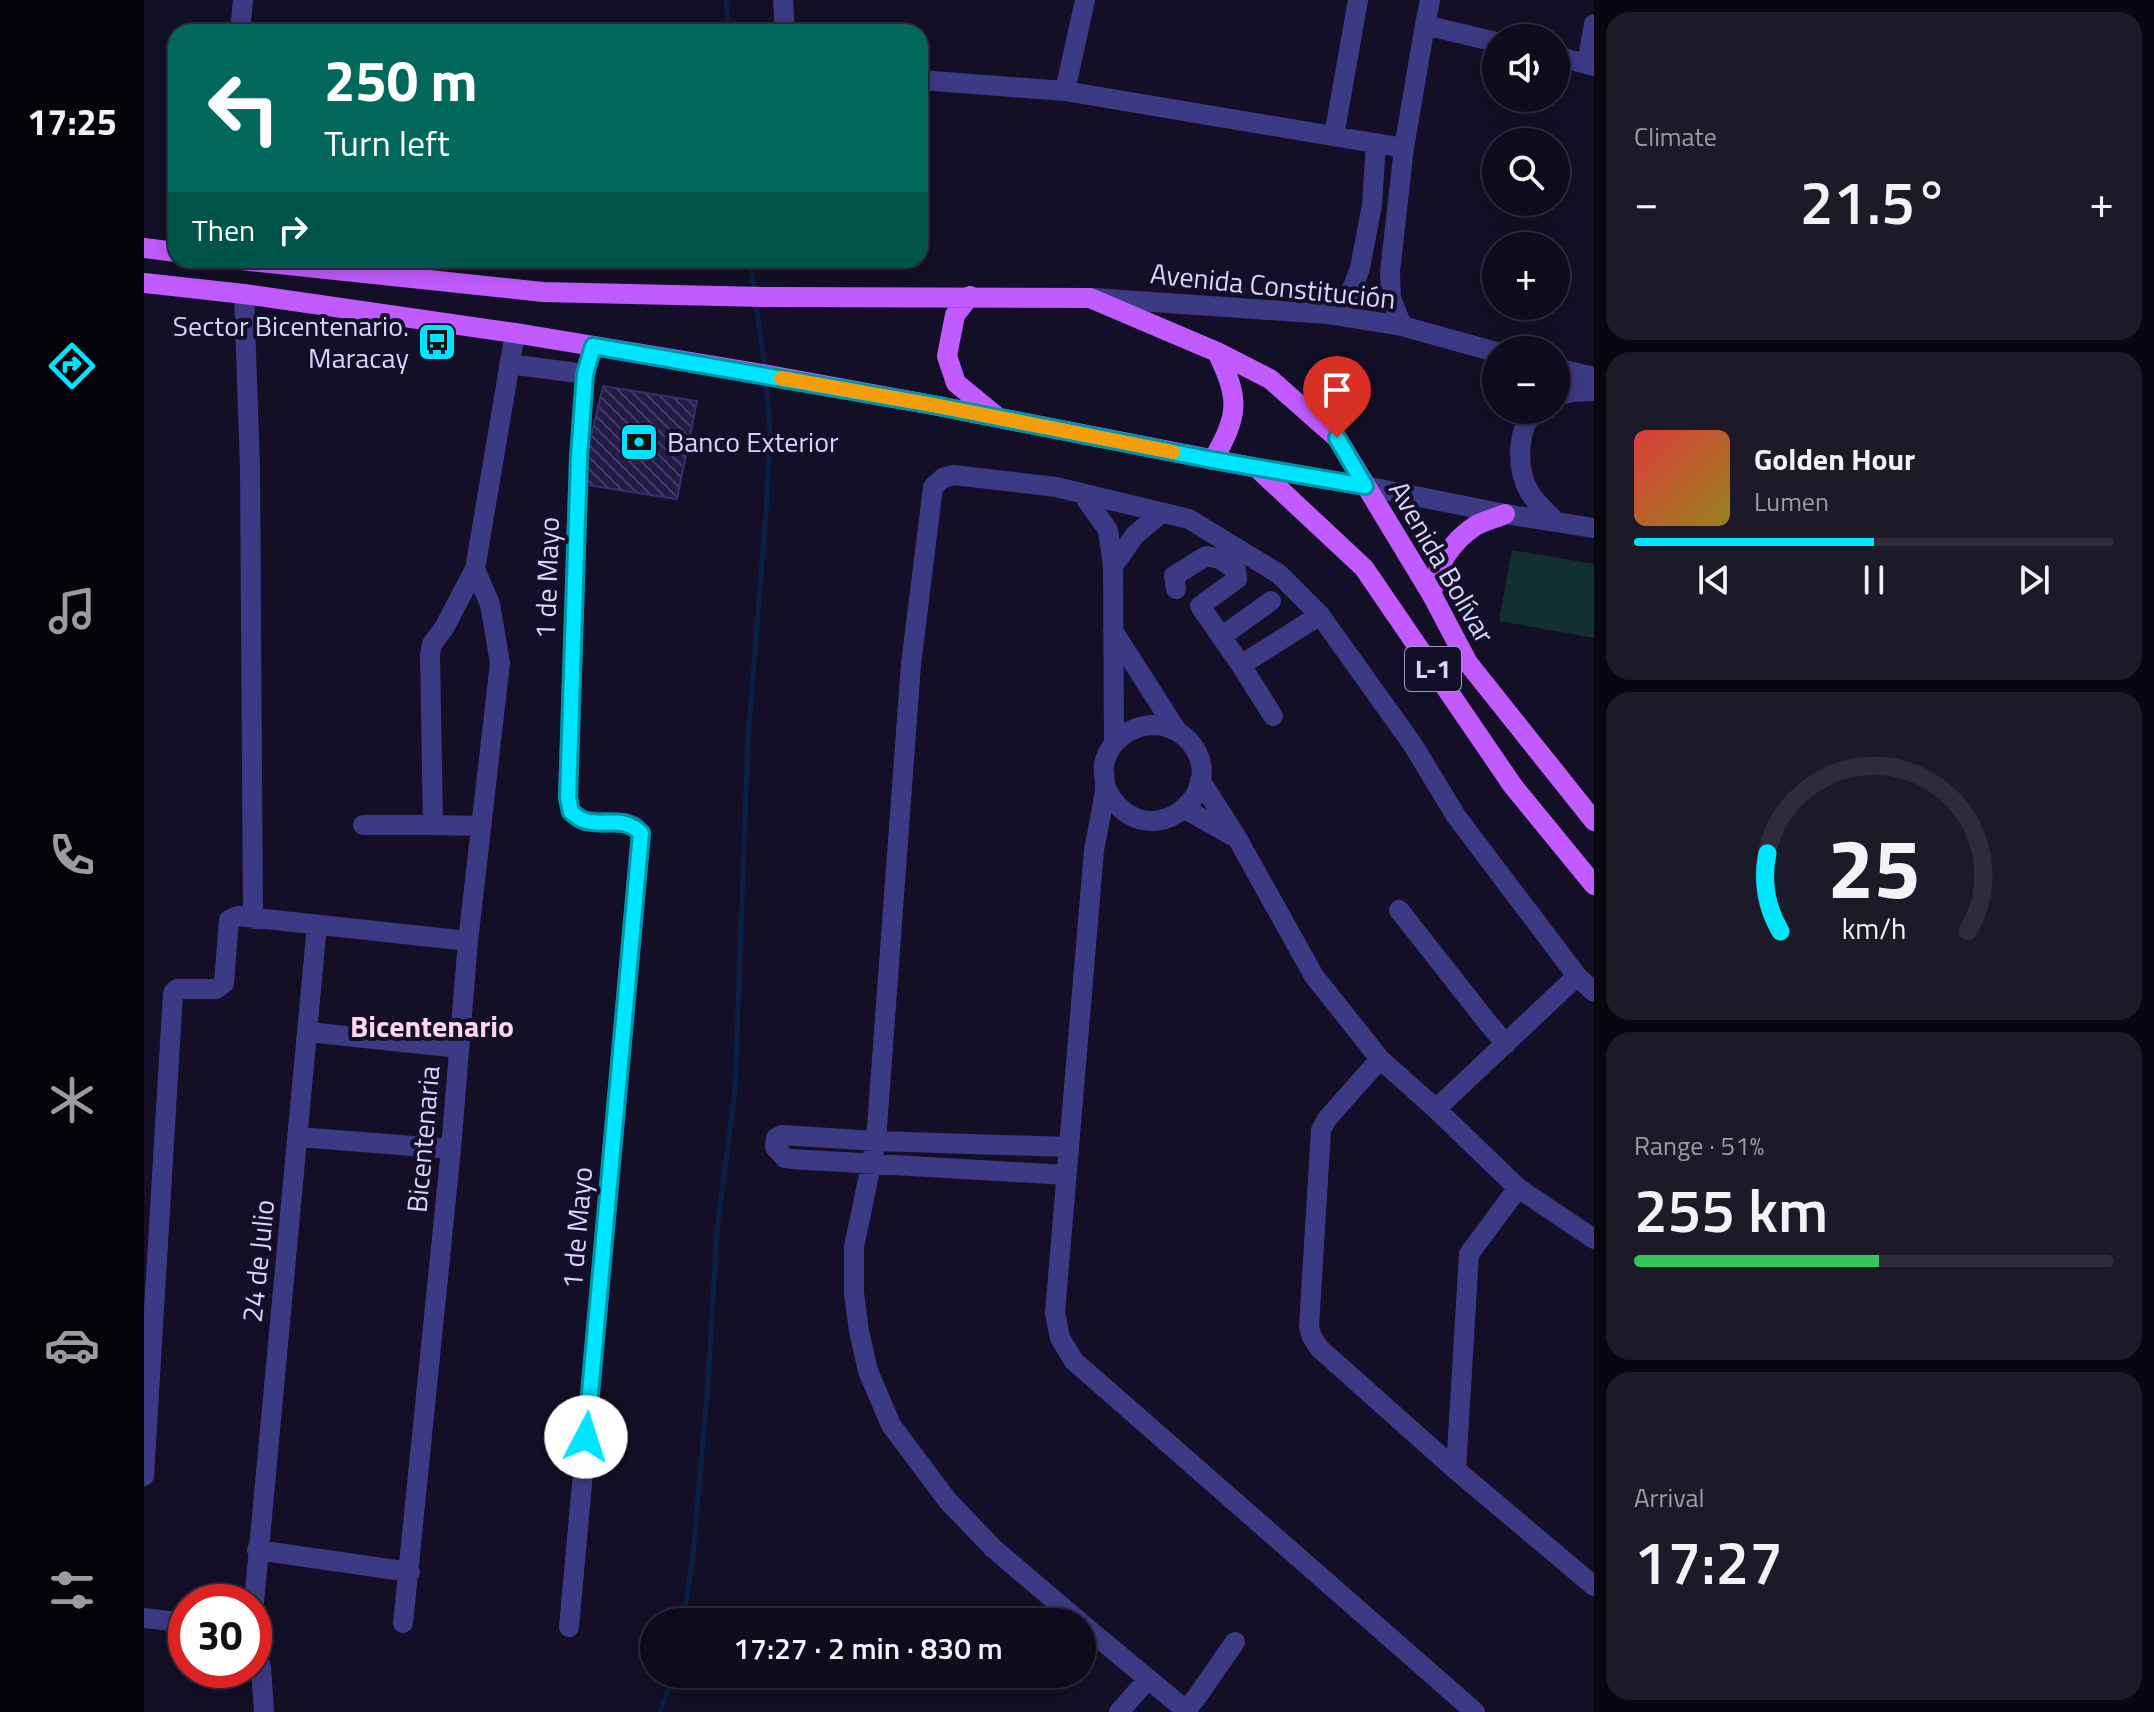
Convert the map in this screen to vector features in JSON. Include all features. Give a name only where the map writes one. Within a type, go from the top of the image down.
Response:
[{"type":"main road","points":[[144,248],[168,251]]},
{"type":"main road","name":"L-1","points":[[316,268],[543,292],[760,297],[1090,298]]},
{"type":"main road","points":[[144,283],[244,294],[515,333],[751,372],[1257,468]]},
{"type":"main road","points":[[970,296],[955,315],[947,356],[956,383],[999,418]]},
{"type":"main road","name":"Avenida Bolívar","points":[[1090,298],[1217,352],[1270,379],[1337,438],[1432,595],[1468,663],[1594,821]]},
{"type":"main road","points":[[1213,460],[1234,416],[1234,397],[1229,378],[1217,352]]},
{"type":"main road","name":"L-1","points":[[1257,468],[1364,568],[1513,786],[1594,885]]},
{"type":"main road","points":[[1432,595],[1434,579],[1461,537],[1477,525],[1505,514]]},
{"type":"street","points":[[241,24],[243,0]]},
{"type":"street","points":[[783,0],[784,24]]},
{"type":"street","points":[[1065,91],[1085,0]]},
{"type":"street","points":[[1334,136],[1358,0]]},
{"type":"street","points":[[1402,326],[1391,298],[1390,272],[1404,158],[1430,0]]},
{"type":"street","points":[[1570,60],[1591,65],[1594,24]]},
{"type":"street","points":[[1425,25],[1482,39]]},
{"type":"street","points":[[928,81],[1065,91],[1376,143],[1404,158]]},
{"type":"street","points":[[1327,314],[1345,299],[1360,268],[1372,205],[1376,143]]},
{"type":"street","points":[[1373,166],[1404,158]]},
{"type":"street","points":[[244,294],[250,467],[253,919]]},
{"type":"street","name":"Avenida Constitución","points":[[1090,298],[1327,314],[1402,326],[1482,348]]},
{"type":"street","points":[[433,825],[430,655],[432,644],[444,628],[475,569],[515,333]]},
{"type":"street","name":"1 de Mayo","points":[[569,1627],[641,833],[625,823],[584,821],[571,812],[568,798],[579,457],[585,374],[593,346]]},
{"type":"street","points":[[509,364],[585,374]]},
{"type":"street","points":[[1570,371],[1594,377]]},
{"type":"street","points":[[1570,392],[1594,391]]},
{"type":"street","points":[[1526,424],[1521,458],[1523,477],[1530,493],[1555,521]]},
{"type":"street","points":[[1257,468],[1594,528]]},
{"type":"street","points":[[1063,1608],[994,1549],[948,1501],[891,1425],[868,1371],[854,1293],[854,1247],[876,1141],[911,664],[933,487],[943,478],[954,475],[1056,487],[1189,519],[1279,574],[1320,615],[1413,745],[1456,816],[1577,976],[1594,992]]},
{"type":"street","points":[[1083,495],[1108,530],[1113,566],[1114,743],[1104,765],[1105,786],[1094,850],[1055,1313],[1060,1338],[1074,1361],[1475,1712]]},
{"type":"street","points":[[1113,566],[1135,535],[1161,513]]},
{"type":"street","points":[[1176,589],[1174,576],[1206,556],[1220,559],[1236,570],[1237,579],[1200,606],[1273,716]]},
{"type":"street","name":"Bicentenaria","points":[[403,1623],[451,1149],[468,941],[500,663],[490,604],[475,569]]},
{"type":"street","points":[[1221,637],[1271,601]]},
{"type":"street","points":[[1241,665],[1320,615]]},
{"type":"street","points":[[1105,786],[1123,812],[1146,821],[1170,818],[1185,809],[1195,796],[1200,780],[1200,761],[1191,744],[1177,731],[1113,631]]},
{"type":"street","points":[[1114,743],[1127,732],[1143,725],[1161,725],[1177,731]]},
{"type":"street","points":[[1200,780],[1237,838],[1314,976],[1380,1059],[1518,1188],[1594,1239]]},
{"type":"street","points":[[1185,809],[1237,838]]},
{"type":"street","points":[[1094,850],[1123,812]]},
{"type":"street","points":[[363,825],[480,826]]},
{"type":"street","points":[[1399,910],[1506,1044]]},
{"type":"street","points":[[144,1476],[173,993],[177,989],[221,987],[224,983],[229,920],[238,916],[468,941]]},
{"type":"street","name":"24 de Julio","points":[[255,1584],[317,925]]},
{"type":"street","points":[[1436,1109],[1577,976]]},
{"type":"street","points":[[308,1032],[459,1048]]},
{"type":"street","points":[[1380,1059],[1327,1119],[1321,1130],[1309,1327],[1312,1337],[1319,1348],[1456,1470],[1594,1584]]},
{"type":"street","points":[[1066,1175],[791,1159],[780,1154],[775,1147],[776,1138],[782,1135],[1069,1147]]},
{"type":"street","points":[[298,1137],[451,1149]]},
{"type":"street","points":[[1456,1470],[1469,1254],[1518,1188]]},
{"type":"street","points":[[257,1550],[410,1572]]},
{"type":"street","points":[[144,1618],[168,1621]]},
{"type":"street","points":[[1096,1636],[1187,1711],[1235,1642]]},
{"type":"street","points":[[1119,1712],[1148,1679]]},
{"type":"street","points":[[262,1688],[264,1712]]},
{"type":"green space","points":[[1512,550],[1594,564],[1594,638],[1499,621]]},
{"type":"building","name":"Banco Exterior","points":[[603,386],[697,401],[677,499],[580,484]]},
{"type":"waterway","points":[[726,0],[728,24]]},
{"type":"waterway","points":[[751,268],[754,290]]},
{"type":"waterway","points":[[756,304],[765,369]]},
{"type":"waterway","points":[[685,1608],[693,1556],[708,1383],[717,1230],[735,1091],[748,739],[770,431],[766,379]]},
{"type":"waterway","points":[[660,1712],[669,1688]]},
{"type":"slow traffic","points":[[781,378],[1173,452]]},
{"type":"place","name":"Sector Bicentenario. Maracay","points":[[437,342]]},
{"type":"place","name":"Banco Exterior","points":[[639,442]]},
{"type":"district","name":"Bicentenario","points":[[432,1027]]},
{"type":"route","points":[[586,1437],[641,833],[625,823],[584,821],[571,812],[568,798],[579,457],[585,374],[593,346],[933,405],[1213,460],[1365,486],[1337,438]]}]
